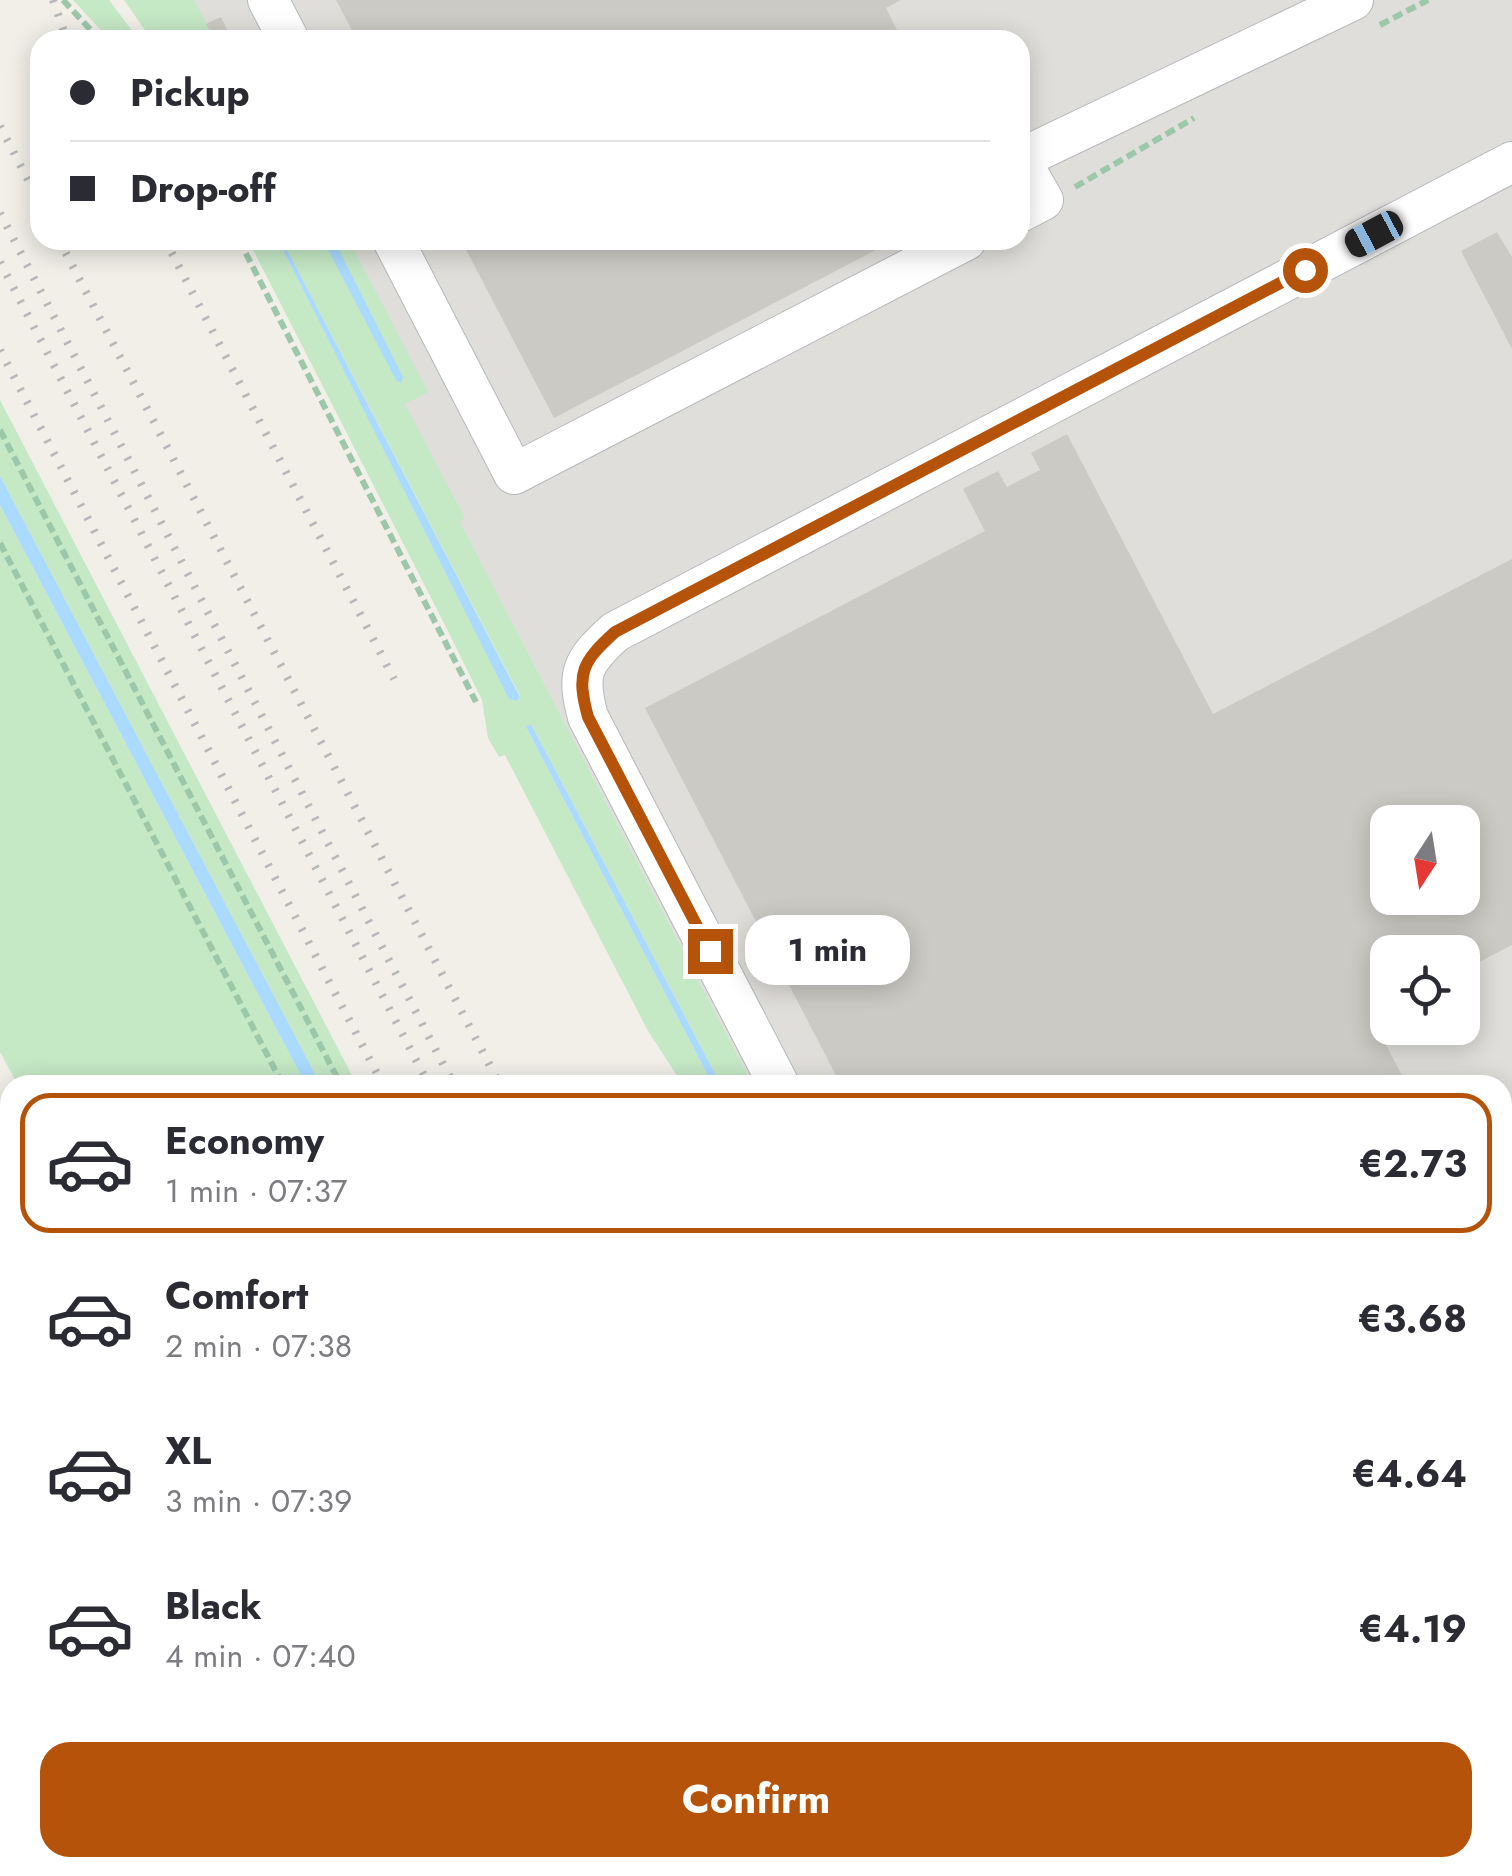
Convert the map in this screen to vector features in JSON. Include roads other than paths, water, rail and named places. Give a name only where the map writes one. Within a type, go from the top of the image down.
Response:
[{"type":"street","points":[[268,0],[284,30]]},
{"type":"street","points":[[1030,154],[1353,0]]},
{"type":"street","points":[[774,1075],[588,717],[580,678],[591,654],[615,632],[1512,162]]},
{"type":"street","points":[[1030,177],[1043,200],[1030,207]]},
{"type":"street","points":[[398,250],[514,474],[947,250]]},
{"type":"water","points":[[283,250],[287,250],[520,697],[517,701],[509,699]]},
{"type":"water","points":[[328,250],[339,250],[403,377],[401,383]]},
{"type":"water","points":[[0,476],[316,1075],[301,1075],[0,505]]},
{"type":"water","points":[[531,724],[716,1075],[708,1075],[526,727]]},
{"type":"railway","points":[[53,0],[64,30]]},
{"type":"railway","points":[[0,126],[30,184]]},
{"type":"railway","points":[[0,213],[449,1075]]},
{"type":"railway","points":[[64,250],[495,1075]]},
{"type":"railway","points":[[170,250],[394,679]]},
{"type":"railway","points":[[0,262],[424,1075]]},
{"type":"railway","points":[[0,350],[378,1075]]}]
